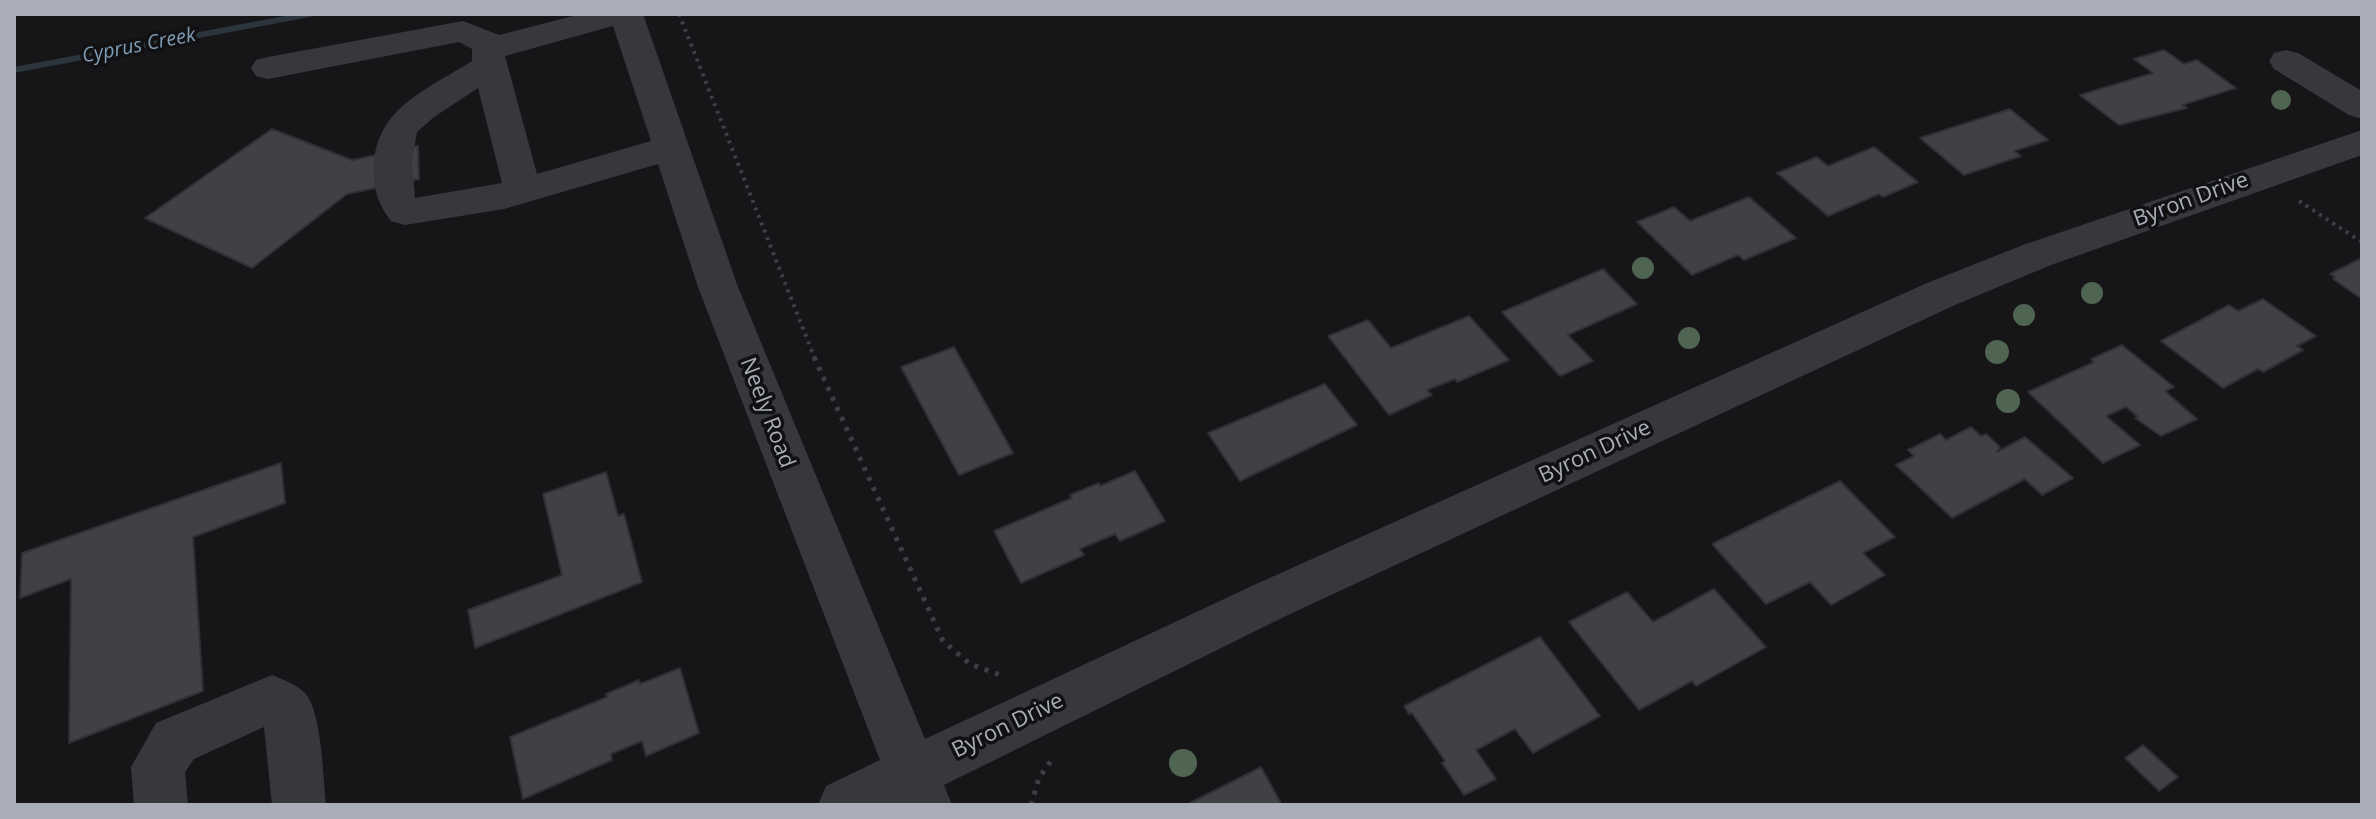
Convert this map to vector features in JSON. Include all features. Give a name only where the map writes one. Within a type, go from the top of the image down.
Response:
[{"type":"street","points":[[623,14],[492,56],[422,108],[402,126],[393,150],[393,197],[405,212],[432,210],[671,148]]},
{"type":"street","name":"Neely Road","points":[[623,14],[718,287],[919,789]]},
{"type":"street","points":[[268,68],[463,31],[492,56],[522,189]]},
{"type":"street","points":[[2286,61],[2362,107]]},
{"type":"street","name":"Byron Drive","points":[[845,805],[919,789],[1271,600],[1941,294],[2037,255],[2362,142]]},
{"type":"street","points":[[161,805],[158,767],[175,741],[272,699],[289,712],[299,805]]},
{"type":"path","points":[[679,14],[799,323],[943,641],[956,657],[975,668],[1010,676]]},
{"type":"path","points":[[2292,197],[2362,242]]},
{"type":"path","points":[[1031,805],[1039,778],[1054,756]]},
{"type":"building","points":[[2164,50],[2184,64],[2197,60],[2236,88],[2182,105],[2187,108],[2119,125],[2080,95],[2153,73],[2134,59]]},
{"type":"building","points":[[2010,109],[2048,140],[2014,151],[2021,156],[1964,175],[1920,138]]},
{"type":"building","points":[[272,129],[352,160],[418,146],[419,179],[347,194],[252,268],[145,218]]},
{"type":"building","points":[[1874,147],[1918,182],[1883,197],[1879,194],[1828,216],[1777,173],[1817,157],[1828,166]]},
{"type":"building","points":[[1749,197],[1796,238],[1744,260],[1738,255],[1692,275],[1637,222],[1674,207],[1690,221]]},
{"type":"building","points":[[2362,258],[2362,299],[2330,274]]},
{"type":"building","points":[[1603,269],[1637,304],[1568,335],[1593,361],[1560,376],[1502,312]]},
{"type":"building","points":[[2263,299],[2316,336],[2297,346],[2303,350],[2263,372],[2258,369],[2223,388],[2161,341],[2229,305],[2238,311]]},
{"type":"building","points":[[1469,316],[1509,360],[1457,382],[1455,379],[1427,390],[1432,395],[1389,415],[1328,336],[1368,320],[1391,348]]},
{"type":"building","points":[[2122,345],[2174,387],[2165,391],[2197,419],[2161,436],[2135,418],[2138,417],[2126,407],[2106,416],[2140,445],[2103,463],[2028,392],[2094,362],[2091,359]]},
{"type":"building","points":[[954,347],[1013,453],[959,475],[901,367]]},
{"type":"building","points":[[1325,384],[1357,425],[1240,481],[1208,433]]},
{"type":"building","points":[[1971,427],[1981,436],[1986,434],[2000,447],[1997,452],[2025,437],[2073,478],[2042,495],[2025,479],[1952,518],[1896,465],[1914,456],[1908,450],[1940,434],[1946,440]]},
{"type":"building","points":[[281,463],[285,503],[193,537],[203,691],[69,743],[71,579],[20,598],[22,553]]},
{"type":"building","points":[[1135,471],[1165,521],[1120,541],[1115,534],[1080,549],[1084,555],[1021,583],[994,531],[1072,498],[1070,495]]},
{"type":"building","points":[[606,472],[618,516],[624,514],[642,582],[475,648],[468,610],[562,575],[543,494]]},
{"type":"building","points":[[1840,481],[1895,537],[1863,553],[1885,575],[1831,605],[1810,582],[1766,604],[1712,544]]},
{"type":"building","points":[[1714,589],[1766,647],[1696,686],[1692,681],[1639,710],[1569,622],[1627,592],[1653,622]]},
{"type":"building","points":[[1540,637],[1600,716],[1533,753],[1515,729],[1476,750],[1496,779],[1464,795],[1442,763],[1445,761],[1404,706]]},
{"type":"building","points":[[680,668],[699,733],[646,756],[642,741],[611,754],[612,760],[523,799],[510,737],[607,697],[606,694],[639,680],[640,684]]},
{"type":"building","points":[[2143,745],[2178,777],[2159,791],[2125,758]]},
{"type":"building","points":[[1261,767],[1282,805],[1186,805]]},
{"type":"waterway","name":"Cyprus Creek","points":[[14,70],[310,14]]}]
